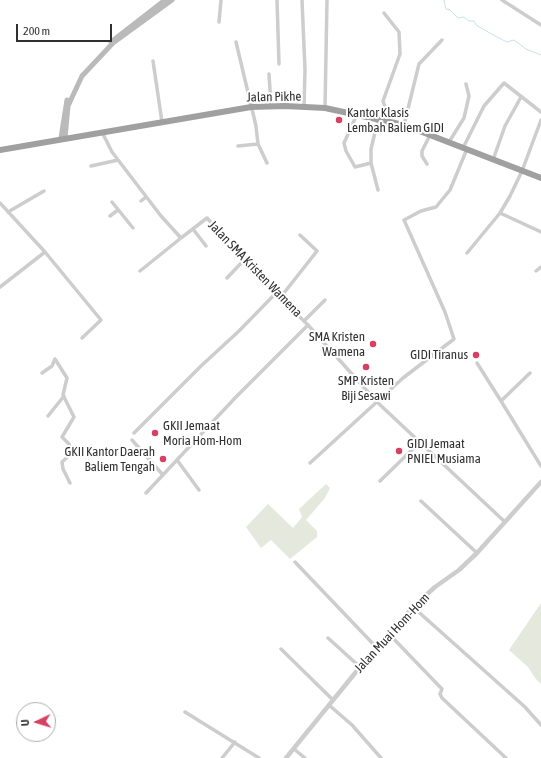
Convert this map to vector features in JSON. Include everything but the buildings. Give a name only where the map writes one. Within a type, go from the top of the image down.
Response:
[{"type":"highway","name":"Jalan Pikhe","points":[[0,150],[250,107],[271,106],[325,108],[404,125],[541,178]]},
{"type":"main road","points":[[63,138],[68,106],[82,76],[112,42],[165,0]]},
{"type":"main road","points":[[112,42],[172,0]]},
{"type":"street","points":[[219,22],[221,0]]},
{"type":"street","points":[[277,0],[279,64]]},
{"type":"street","points":[[302,0],[305,70],[304,107]]},
{"type":"street","points":[[325,108],[327,0]]},
{"type":"street","points":[[502,0],[541,25]]},
{"type":"street","points":[[384,13],[399,32],[400,54],[383,101],[390,122]]},
{"type":"street","points":[[404,125],[419,64],[442,40]]},
{"type":"street","points":[[236,42],[250,107],[256,126],[258,144],[267,163]]},
{"type":"street","points":[[153,61],[162,122]]},
{"type":"street","points":[[269,74],[271,106]]},
{"type":"street","points":[[310,464],[403,378],[454,339],[445,312],[404,220],[421,211],[436,207],[450,190],[465,149],[484,106],[504,83],[541,112]]},
{"type":"street","points":[[449,142],[464,118],[468,96],[466,84]]},
{"type":"street","points":[[493,160],[505,126],[521,97]]},
{"type":"street","points":[[357,114],[344,143],[346,151],[355,167],[371,163]]},
{"type":"street","points":[[378,120],[371,149],[371,163],[378,190]]},
{"type":"street","points":[[467,252],[500,213],[522,171],[541,120]]},
{"type":"street","points":[[102,132],[118,160],[181,238]]},
{"type":"street","points":[[427,164],[422,156],[422,151],[430,135]]},
{"type":"street","points":[[238,146],[258,144]]},
{"type":"street","points":[[91,166],[118,160]]},
{"type":"street","points":[[8,212],[44,191]]},
{"type":"street","points":[[141,201],[146,196]]},
{"type":"street","points":[[112,202],[133,228]]},
{"type":"street","points":[[0,203],[45,252],[101,320],[82,338]]},
{"type":"street","points":[[110,216],[118,210]]},
{"type":"street","points":[[500,213],[541,232]]},
{"type":"street","name":"Jalan SMA Kristen Wamena","points":[[140,270],[207,218],[245,259],[254,272],[308,325],[377,402],[505,522]]},
{"type":"street","points":[[193,229],[206,246]]},
{"type":"street","points":[[280,298],[316,251],[300,235]]},
{"type":"street","points":[[0,287],[45,252]]},
{"type":"street","points":[[227,278],[245,259]]},
{"type":"street","points":[[536,271],[541,267]]},
{"type":"street","points":[[134,433],[276,293]]},
{"type":"street","points":[[304,321],[324,300]]},
{"type":"street","points":[[146,493],[235,398],[308,325]]},
{"type":"street","points":[[42,372],[52,366],[55,359],[67,378],[64,396],[48,416]]},
{"type":"street","points":[[477,363],[541,466]]},
{"type":"street","points":[[501,401],[530,373]]},
{"type":"street","points":[[64,396],[74,417],[62,437],[68,444],[72,454],[62,462],[63,468],[70,483]]},
{"type":"street","points":[[132,440],[163,475]]},
{"type":"street","points":[[380,481],[420,442]]},
{"type":"street","points":[[177,460],[199,490]]},
{"type":"street","name":"Jalan Muai Hom-Hom","points":[[286,758],[360,666],[413,607],[435,587],[459,570],[477,553],[541,482]]},
{"type":"street","points":[[421,501],[477,553]]},
{"type":"street","points":[[295,562],[377,648]]},
{"type":"street","points":[[413,607],[520,703],[541,725]]},
{"type":"street","points":[[389,634],[442,689],[440,694],[442,698],[506,758]]},
{"type":"street","points":[[328,638],[360,666]]},
{"type":"street","points":[[281,649],[333,700]]},
{"type":"street","points":[[329,705],[356,730],[381,758]]},
{"type":"street","points":[[185,712],[259,758]]},
{"type":"street","points":[[222,758],[235,742]]},
{"type":"street","points":[[294,749],[305,758]]},
{"type":"shaded area","points":[[326,484],[330,488],[325,498],[306,520],[317,531],[317,537],[290,559],[271,540],[261,548],[246,527],[268,504],[293,528],[302,517],[299,509]]},
{"type":"shaded area","points":[[541,603],[541,684],[528,667],[509,650]]},
{"type":"waterway","points":[[444,0],[446,9],[450,10],[458,18],[464,17],[469,21],[474,21],[476,25],[495,36],[507,42],[514,40],[526,49],[541,55]]},
{"type":"place","name":"Kantor Klasis Lembah Baliem GIDI","points":[[339,120]]},
{"type":"place","name":"SMA Kristen Wamena","points":[[373,344]]},
{"type":"place","name":"GIDI Tiranus","points":[[476,355]]},
{"type":"place","name":"SMP Kristen Biji Sesawi","points":[[366,367]]},
{"type":"place","name":"GKII Jemaat Moria Hom-Hom","points":[[155,433]]},
{"type":"place","name":"GIDI Jemaat PNIEL Musiama","points":[[399,451]]},
{"type":"place","name":"GKII Kantor Daerah Baliem Tengah","points":[[163,459]]}]
